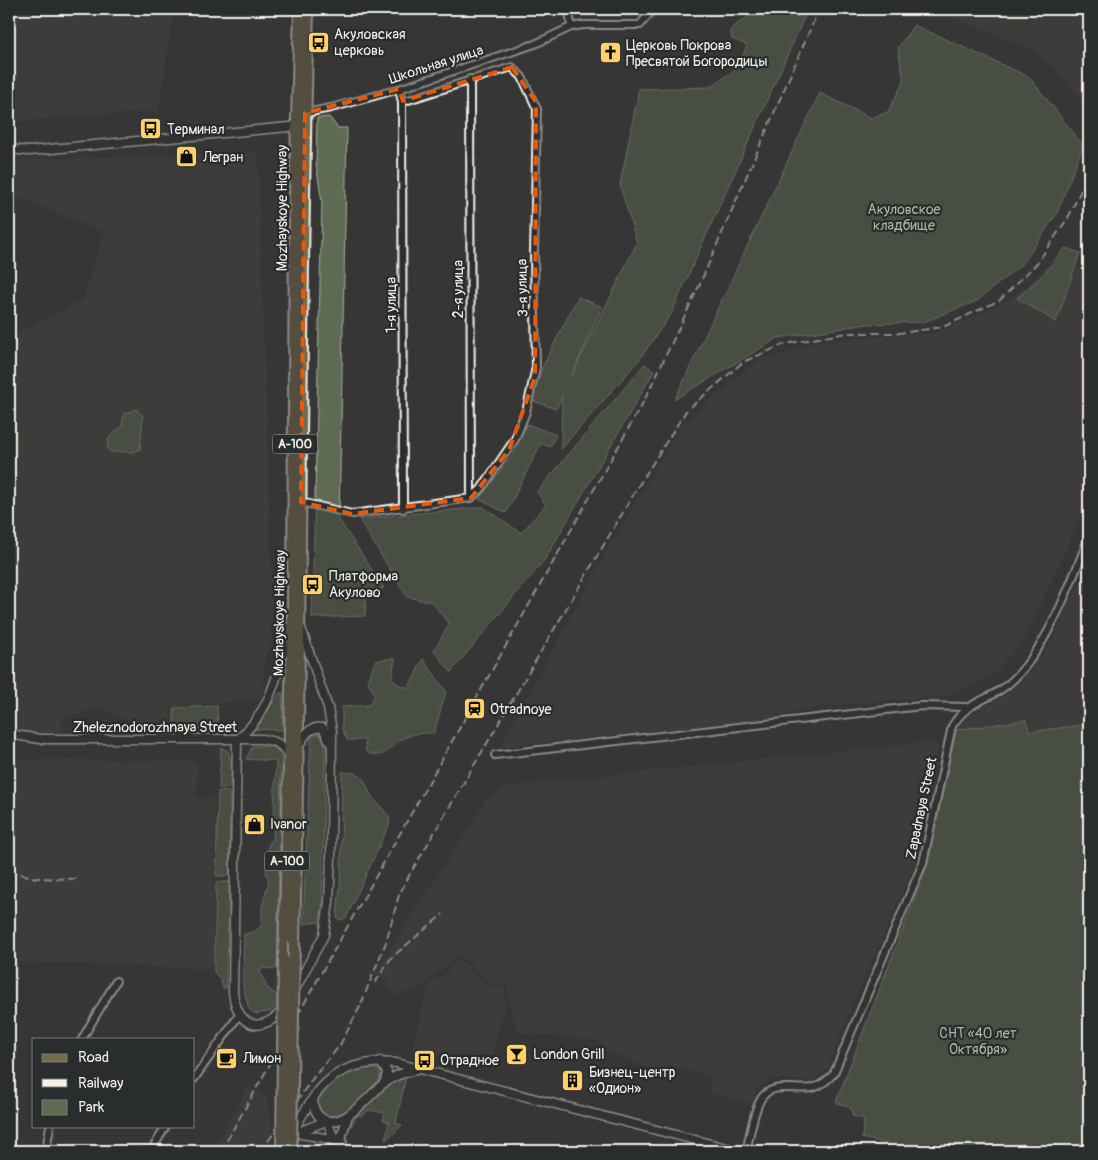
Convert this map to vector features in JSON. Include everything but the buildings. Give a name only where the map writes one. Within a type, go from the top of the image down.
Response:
[{"type":"main road","name":"Mozhayskoye Highway","points":[[291,1151],[299,746],[301,502],[300,9]]},
{"type":"main road","name":"А-100","points":[[305,109],[308,9]]},
{"type":"main road","name":"Mozhayskoye Highway","points":[[282,1151],[284,960],[293,613],[300,126],[305,109]]},
{"type":"street","points":[[569,9],[571,27]]},
{"type":"street","name":"Школьная улица","points":[[305,109],[331,108],[400,89],[535,44],[571,27],[640,25],[653,9]]},
{"type":"street","name":"3-я улица","points":[[470,79],[512,67],[522,76],[538,109],[534,254],[536,367],[526,412],[515,439],[481,489],[471,498]]},
{"type":"street","points":[[402,102],[470,79]]},
{"type":"street","name":"2-я улица","points":[[470,79],[471,498]]},
{"type":"street","name":"1-я улица","points":[[400,89],[402,102],[403,509]]},
{"type":"street","points":[[9,149],[29,151],[300,126]]},
{"type":"street","points":[[301,502],[352,514],[403,509],[471,498]]},
{"type":"street","name":"Zapadnaya Street","points":[[746,1151],[757,1107],[763,1096],[775,1088],[812,1088],[824,1083],[834,1073],[923,863],[952,726],[962,711],[1006,686],[1035,653],[1070,585],[1089,537]]},
{"type":"street","points":[[293,613],[276,684],[264,709],[237,740],[233,992],[239,1015],[247,1022],[259,1025],[272,1020],[279,1014],[314,959],[324,935],[329,902],[332,749],[328,708],[300,624]]},
{"type":"street","points":[[495,756],[921,706],[968,707]]},
{"type":"street","points":[[299,746],[307,732],[315,727],[323,728],[328,733],[332,749]]},
{"type":"street","name":"Zheleznodorozhnaya Street","points":[[9,734],[40,739],[271,740],[285,749],[290,762]]},
{"type":"street","points":[[83,1038],[116,981]]},
{"type":"street","points":[[195,1078],[239,1015]]},
{"type":"street","points":[[282,1151],[294,1134],[316,1093],[340,1071],[363,1063],[380,1062],[396,1063],[738,1151]]},
{"type":"street","points":[[380,1062],[387,1072],[385,1082]]},
{"type":"street","points":[[294,1134],[327,1121],[336,1122],[348,1116],[385,1082],[416,1069]]},
{"type":"street","points":[[316,1093],[313,1102],[314,1110],[327,1121],[340,1151]]},
{"type":"street","points":[[340,1151],[342,1134],[348,1116]]},
{"type":"street","points":[[46,1151],[50,1128]]},
{"type":"street","points":[[151,1151],[165,1128]]},
{"type":"street","points":[[294,1134],[335,1140]]},
{"type":"highlighted area","points":[[512,67],[536,102],[535,377],[509,450],[471,498],[352,514],[301,502],[305,113],[399,89],[403,101]]},
{"type":"shaded area","points":[[9,9],[174,9],[159,111],[19,121],[9,118]]},
{"type":"shaded area","points":[[939,9],[1089,9],[1089,109],[1056,68],[1030,49],[942,13]]},
{"type":"shaded area","points":[[258,152],[272,591],[271,650],[266,650],[262,696],[259,700],[170,707],[172,723],[141,727],[99,708],[62,718],[63,734],[20,732],[9,729],[9,332],[15,335],[83,299],[104,232],[9,194],[9,160]]},
{"type":"shaded area","points":[[1056,255],[1089,271],[1089,499],[1026,637],[991,677],[948,696],[817,707],[755,720],[500,747],[609,547],[680,426],[758,360],[791,352],[815,341],[936,333],[1000,305],[1030,284]]},
{"type":"shaded area","points":[[1089,561],[1089,724],[1029,732],[1026,720],[956,730],[968,717],[1013,689],[1039,660],[1053,639]]},
{"type":"shaded area","points":[[933,741],[938,748],[917,859],[855,999],[827,1070],[811,1081],[772,1079],[756,1090],[753,1104],[709,1093],[712,1077],[669,1065],[666,1076],[606,1050],[599,1041],[521,1033],[512,1018],[506,983],[494,987],[459,954],[421,987],[407,994],[403,990],[398,997],[384,987],[388,981],[374,974],[487,799],[509,786]]},
{"type":"shaded area","points":[[9,759],[198,761],[196,797],[215,798],[213,969],[19,962],[18,982],[9,992]]},
{"type":"shaded area","points":[[459,959],[492,988],[504,986],[506,1002],[489,1068],[412,1049],[429,983],[443,975]]},
{"type":"shaded area","points":[[249,1086],[266,1096],[274,1136],[265,1151],[212,1151]]},
{"type":"shaded area","points":[[169,1142],[186,1151],[164,1151]]},
{"type":"green space","points":[[749,9],[808,9],[671,314],[639,360],[561,449],[562,396],[556,409],[531,400],[543,366],[578,297],[602,307],[571,377],[637,243],[620,185],[639,89],[710,87],[738,68],[747,45],[732,39],[730,31],[749,15]]},
{"type":"green space","name":"Акуловское кладбище","points":[[914,25],[1029,77],[1083,145],[1057,213],[1024,262],[977,301],[923,322],[867,324],[778,338],[675,399],[820,93],[871,118],[888,112],[904,81],[898,48]]},
{"type":"green space","points":[[329,117],[338,128],[347,128],[339,520],[384,588],[366,593],[365,616],[312,618],[322,202],[316,164],[317,118]]},
{"type":"green space","points":[[1065,248],[1080,253],[1056,322],[1017,298],[1046,272]]},
{"type":"green space","points":[[645,364],[654,371],[545,559],[451,672],[434,651],[449,624],[432,602],[407,597],[359,519],[483,507],[521,533],[546,505],[537,492]]},
{"type":"green space","points":[[137,409],[143,417],[140,449],[133,452],[110,452],[107,448],[109,438],[122,426],[124,414]]},
{"type":"green space","points":[[527,424],[556,435],[550,447],[541,443],[506,513],[479,499],[513,455]]},
{"type":"green space","points":[[395,658],[392,678],[397,684],[409,688],[423,659],[446,691],[434,733],[406,737],[384,754],[373,754],[366,752],[365,740],[347,740],[342,729],[342,707],[369,705],[375,695],[368,682],[375,661]]},
{"type":"green space","points":[[280,693],[283,693],[282,730],[253,729]]},
{"type":"green space","points":[[217,706],[218,729],[174,729],[174,708]]},
{"type":"green space","name":"СНТ «40 лет Октября»","points":[[1026,720],[1029,732],[1089,724],[1089,1151],[886,1151],[888,1144],[862,1138],[864,1119],[853,1116],[850,1107],[836,1102],[928,864],[956,730]]},
{"type":"green space","points":[[317,734],[323,736],[325,741],[322,910],[319,922],[303,924],[311,737]]},
{"type":"green space","points":[[253,746],[272,746],[281,753],[277,969],[262,968],[260,972],[268,989],[277,995],[276,1006],[271,1011],[256,1014],[249,1009],[243,986],[244,934],[254,932],[262,925],[262,907],[269,880],[266,874],[266,859],[271,856],[267,853],[269,843],[273,840],[276,761],[246,759]]},
{"type":"green space","points":[[221,748],[228,751],[232,766],[230,788],[219,788]]},
{"type":"green space","points":[[342,772],[354,773],[363,778],[372,797],[389,816],[390,823],[346,918],[339,920],[337,918],[341,874]]},
{"type":"green space","points":[[218,791],[229,792],[230,794],[229,876],[216,876]]},
{"type":"green space","points":[[216,882],[229,882],[226,988],[223,988],[220,979],[214,972]]},
{"type":"green space","points":[[371,1068],[379,1070],[380,1079],[352,1107],[331,1118],[318,1109],[317,1100],[333,1081],[346,1073]]},
{"type":"green space","points":[[406,1076],[396,1123],[402,1125],[385,1141],[389,1122],[383,1120],[385,1113],[368,1110],[365,1114],[357,1116],[347,1133],[349,1120],[353,1114],[375,1095]]},
{"type":"railway","points":[[221,1151],[645,399],[699,286],[819,9]]},
{"type":"railway","points":[[361,1004],[386,942],[399,895],[410,874],[639,485],[686,411],[743,362],[785,344],[847,333],[900,333],[943,327],[1000,300],[1037,263],[1068,218],[1089,173]]},
{"type":"railway","points":[[9,871],[36,878],[77,879]]},
{"type":"railway","points":[[375,983],[391,958],[443,914]]},
{"type":"railway","points":[[261,1151],[313,1078],[340,1045],[364,999]]},
{"type":"place","name":"Акуловская церковь","points":[[318,42]]},
{"type":"place","name":"Церковь Покрова Пресвятой Богородицы","points":[[610,53]]},
{"type":"place","name":"Терминал","points":[[151,129]]},
{"type":"place","name":"Легран","points":[[187,157]]},
{"type":"place","name":"Платформа Акулово","points":[[313,584]]},
{"type":"place","name":"Otradnoye","points":[[474,709]]},
{"type":"place","name":"Ivanor","points":[[254,824]]},
{"type":"place","name":"London Grill","points":[[517,1054]]},
{"type":"place","name":"Лимон","points":[[227,1058]]},
{"type":"place","name":"Отрадное","points":[[424,1060]]},
{"type":"place","name":"Бизнец-центр «Одион»","points":[[573,1080]]}]
